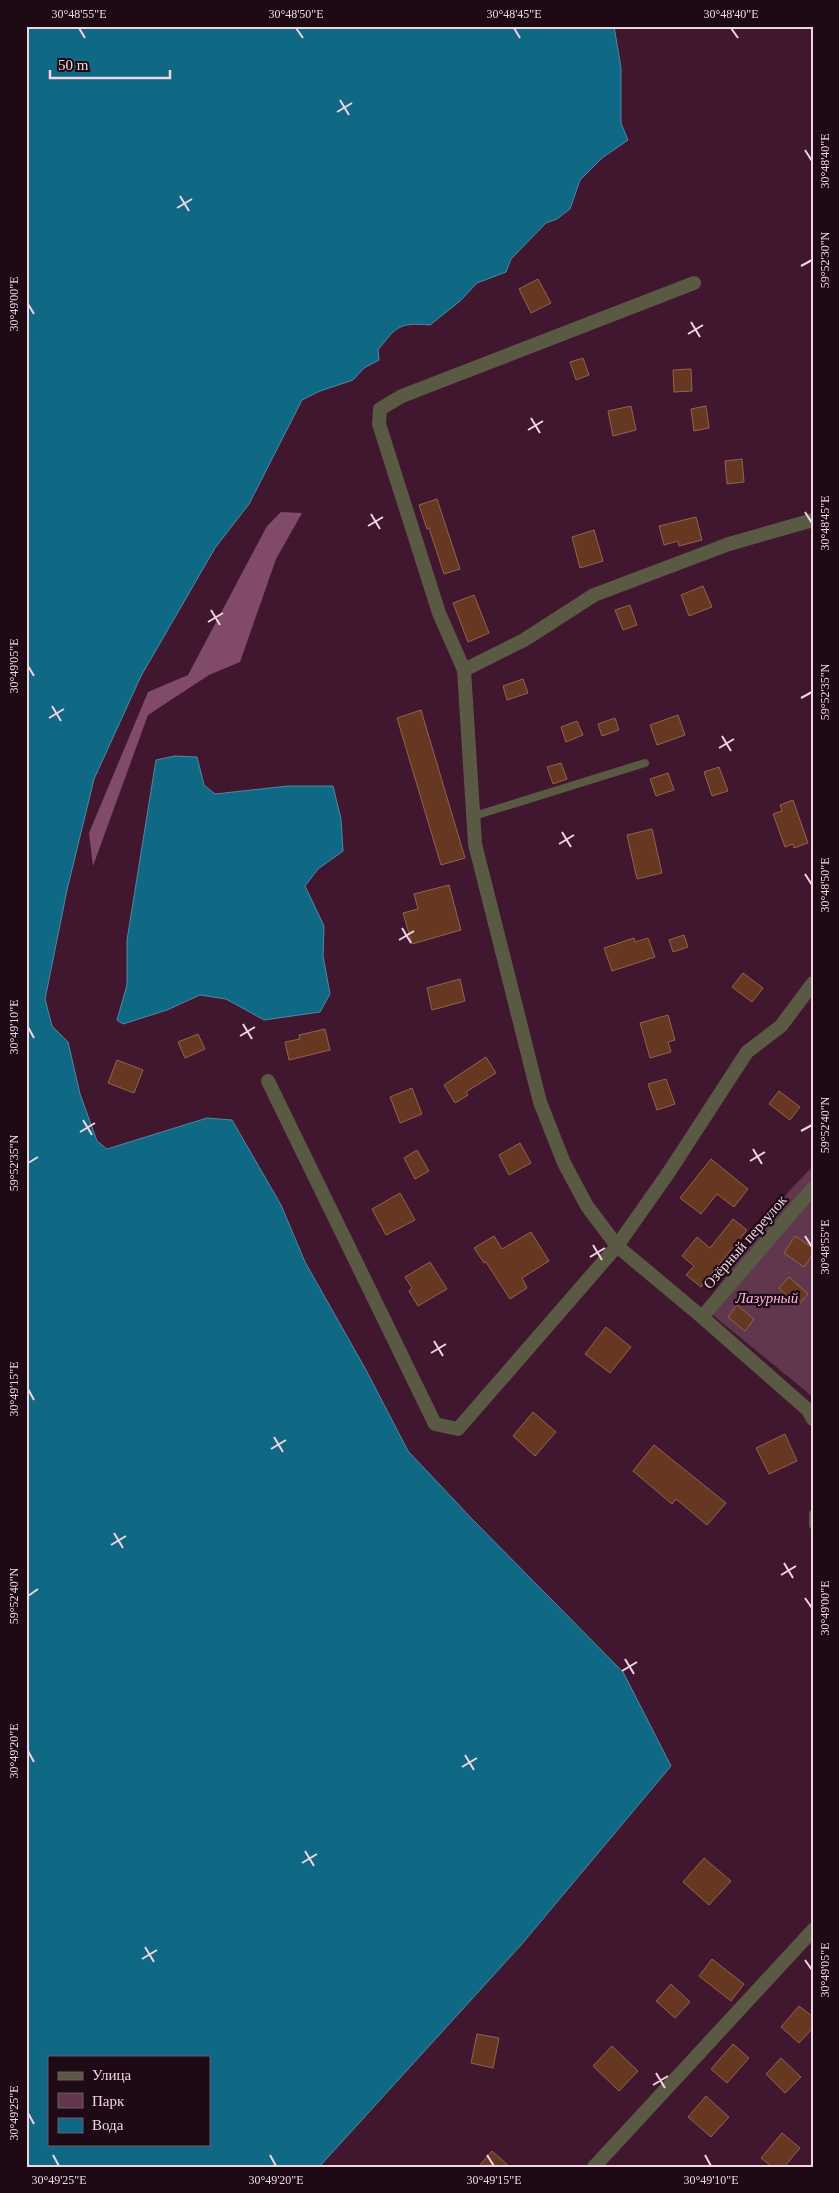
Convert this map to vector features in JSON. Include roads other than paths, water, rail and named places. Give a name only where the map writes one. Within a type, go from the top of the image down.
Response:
[{"type":"street","points":[[694,283],[402,396],[380,409],[379,424],[439,613],[464,670],[475,844],[540,1102],[564,1163],[586,1206],[617,1246],[702,1317],[808,1410],[813,1419]]},
{"type":"street","points":[[464,670],[524,640],[594,595],[729,544],[813,520]]},
{"type":"street","points":[[268,1081],[435,1424],[458,1429],[617,1246],[669,1172],[747,1052],[781,1026],[813,983]]},
{"type":"street","name":"Озёрный переулок","points":[[702,1317],[813,1188]]},
{"type":"street","points":[[594,2167],[813,1930]]},
{"type":"lane","points":[[474,816],[645,763]]},
{"type":"lane","points":[[813,1514],[813,1525]]},
{"type":"water","points":[[26,26],[614,26],[621,68],[621,123],[628,140],[602,158],[580,180],[570,209],[557,219],[546,223],[511,259],[506,272],[477,283],[460,301],[430,325],[411,324],[394,331],[378,350],[379,360],[364,368],[353,380],[320,391],[302,400],[249,504],[215,548],[141,676],[94,779],[67,890],[45,999],[52,1026],[68,1042],[80,1094],[97,1141],[107,1149],[207,1118],[232,1120],[281,1205],[305,1262],[366,1370],[408,1451],[472,1519],[623,1672],[671,1766],[521,1945],[319,2167],[26,2167]]},
{"type":"water","points":[[175,756],[197,757],[204,785],[215,794],[288,786],[333,786],[341,819],[343,851],[318,869],[305,886],[324,926],[323,956],[330,994],[320,1012],[264,1020],[226,999],[200,995],[167,1010],[123,1024],[117,1020],[127,985],[127,940],[156,760]]},
{"type":"park label","name":"Лазурный","points":[[767,1298]]}]
